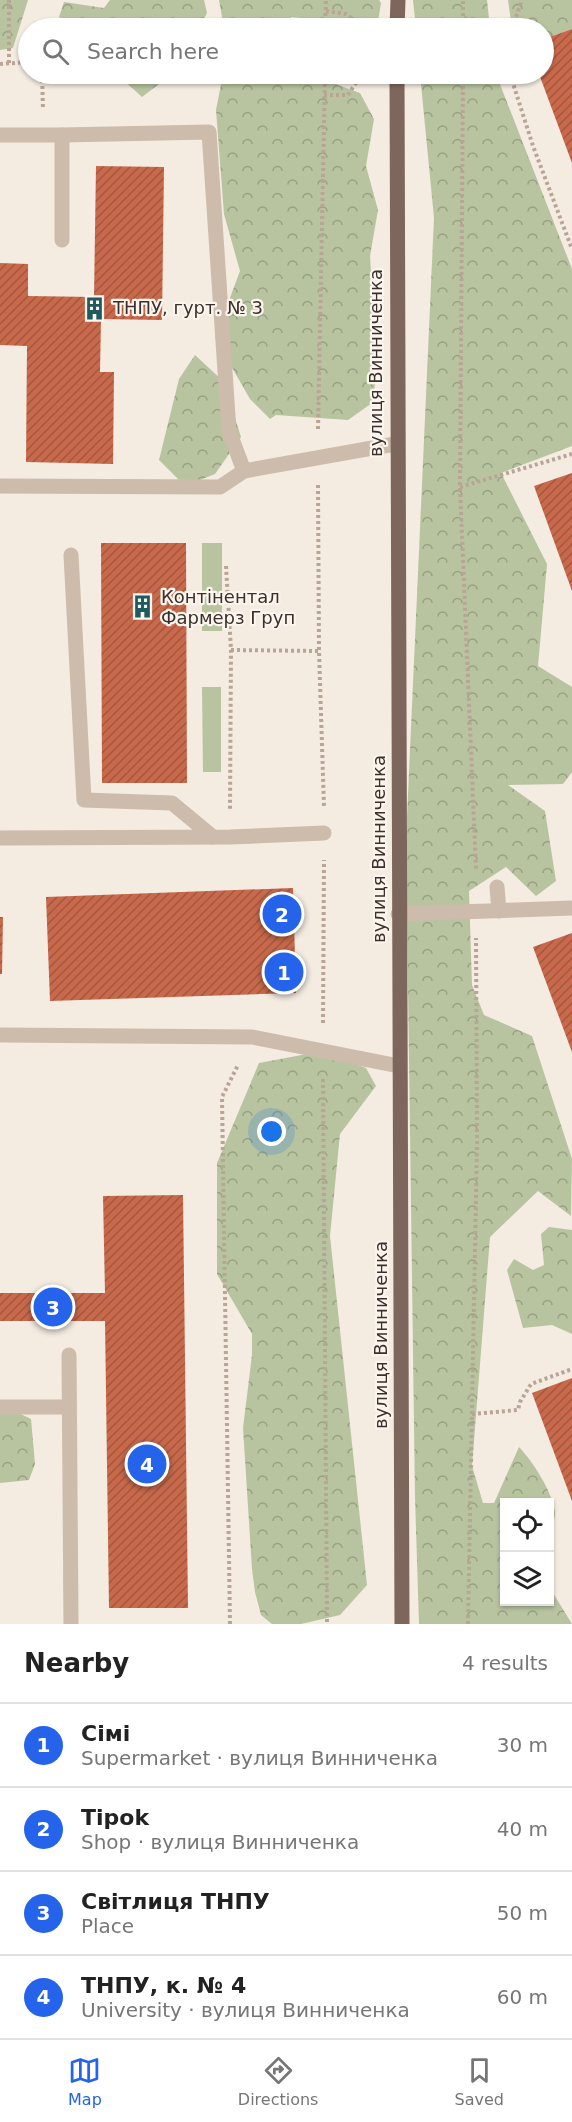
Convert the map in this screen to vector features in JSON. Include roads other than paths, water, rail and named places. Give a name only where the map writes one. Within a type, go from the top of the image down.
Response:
[{"type":"main road","points":[[398,0],[398,18]]},
{"type":"main road","name":"вулиця Винниченка","points":[[397,84],[395,444],[402,1624]]},
{"type":"lane","points":[[0,135],[209,132],[229,431],[244,471]]},
{"type":"lane","points":[[62,135],[62,240]]},
{"type":"lane","points":[[0,486],[220,487],[244,471],[395,444]]},
{"type":"lane","points":[[71,555],[84,800],[172,803],[213,837]]},
{"type":"lane","points":[[0,838],[230,837],[324,833]]},
{"type":"lane","points":[[496,887],[500,911]]},
{"type":"lane","points":[[398,914],[572,908]]},
{"type":"lane","points":[[0,1035],[252,1037],[399,1066]]},
{"type":"lane","points":[[69,1355],[71,1624]]},
{"type":"lane","points":[[0,1422],[3,1407],[69,1407]]},
{"type":"place","name":"ТНПУ, гурт. № 3","points":[[95,308]]},
{"type":"place","name":"Контінентал Фармерз Груп","points":[[143,607]]},
{"type":"place","name":"Tipok","points":[[282,914]]},
{"type":"place","name":"Сімі","points":[[284,972]]},
{"type":"place","name":"Світлиця ТНПУ","points":[[53,1307]]},
{"type":"place","name":"ТНПУ, к. № 4","points":[[147,1464]]}]
